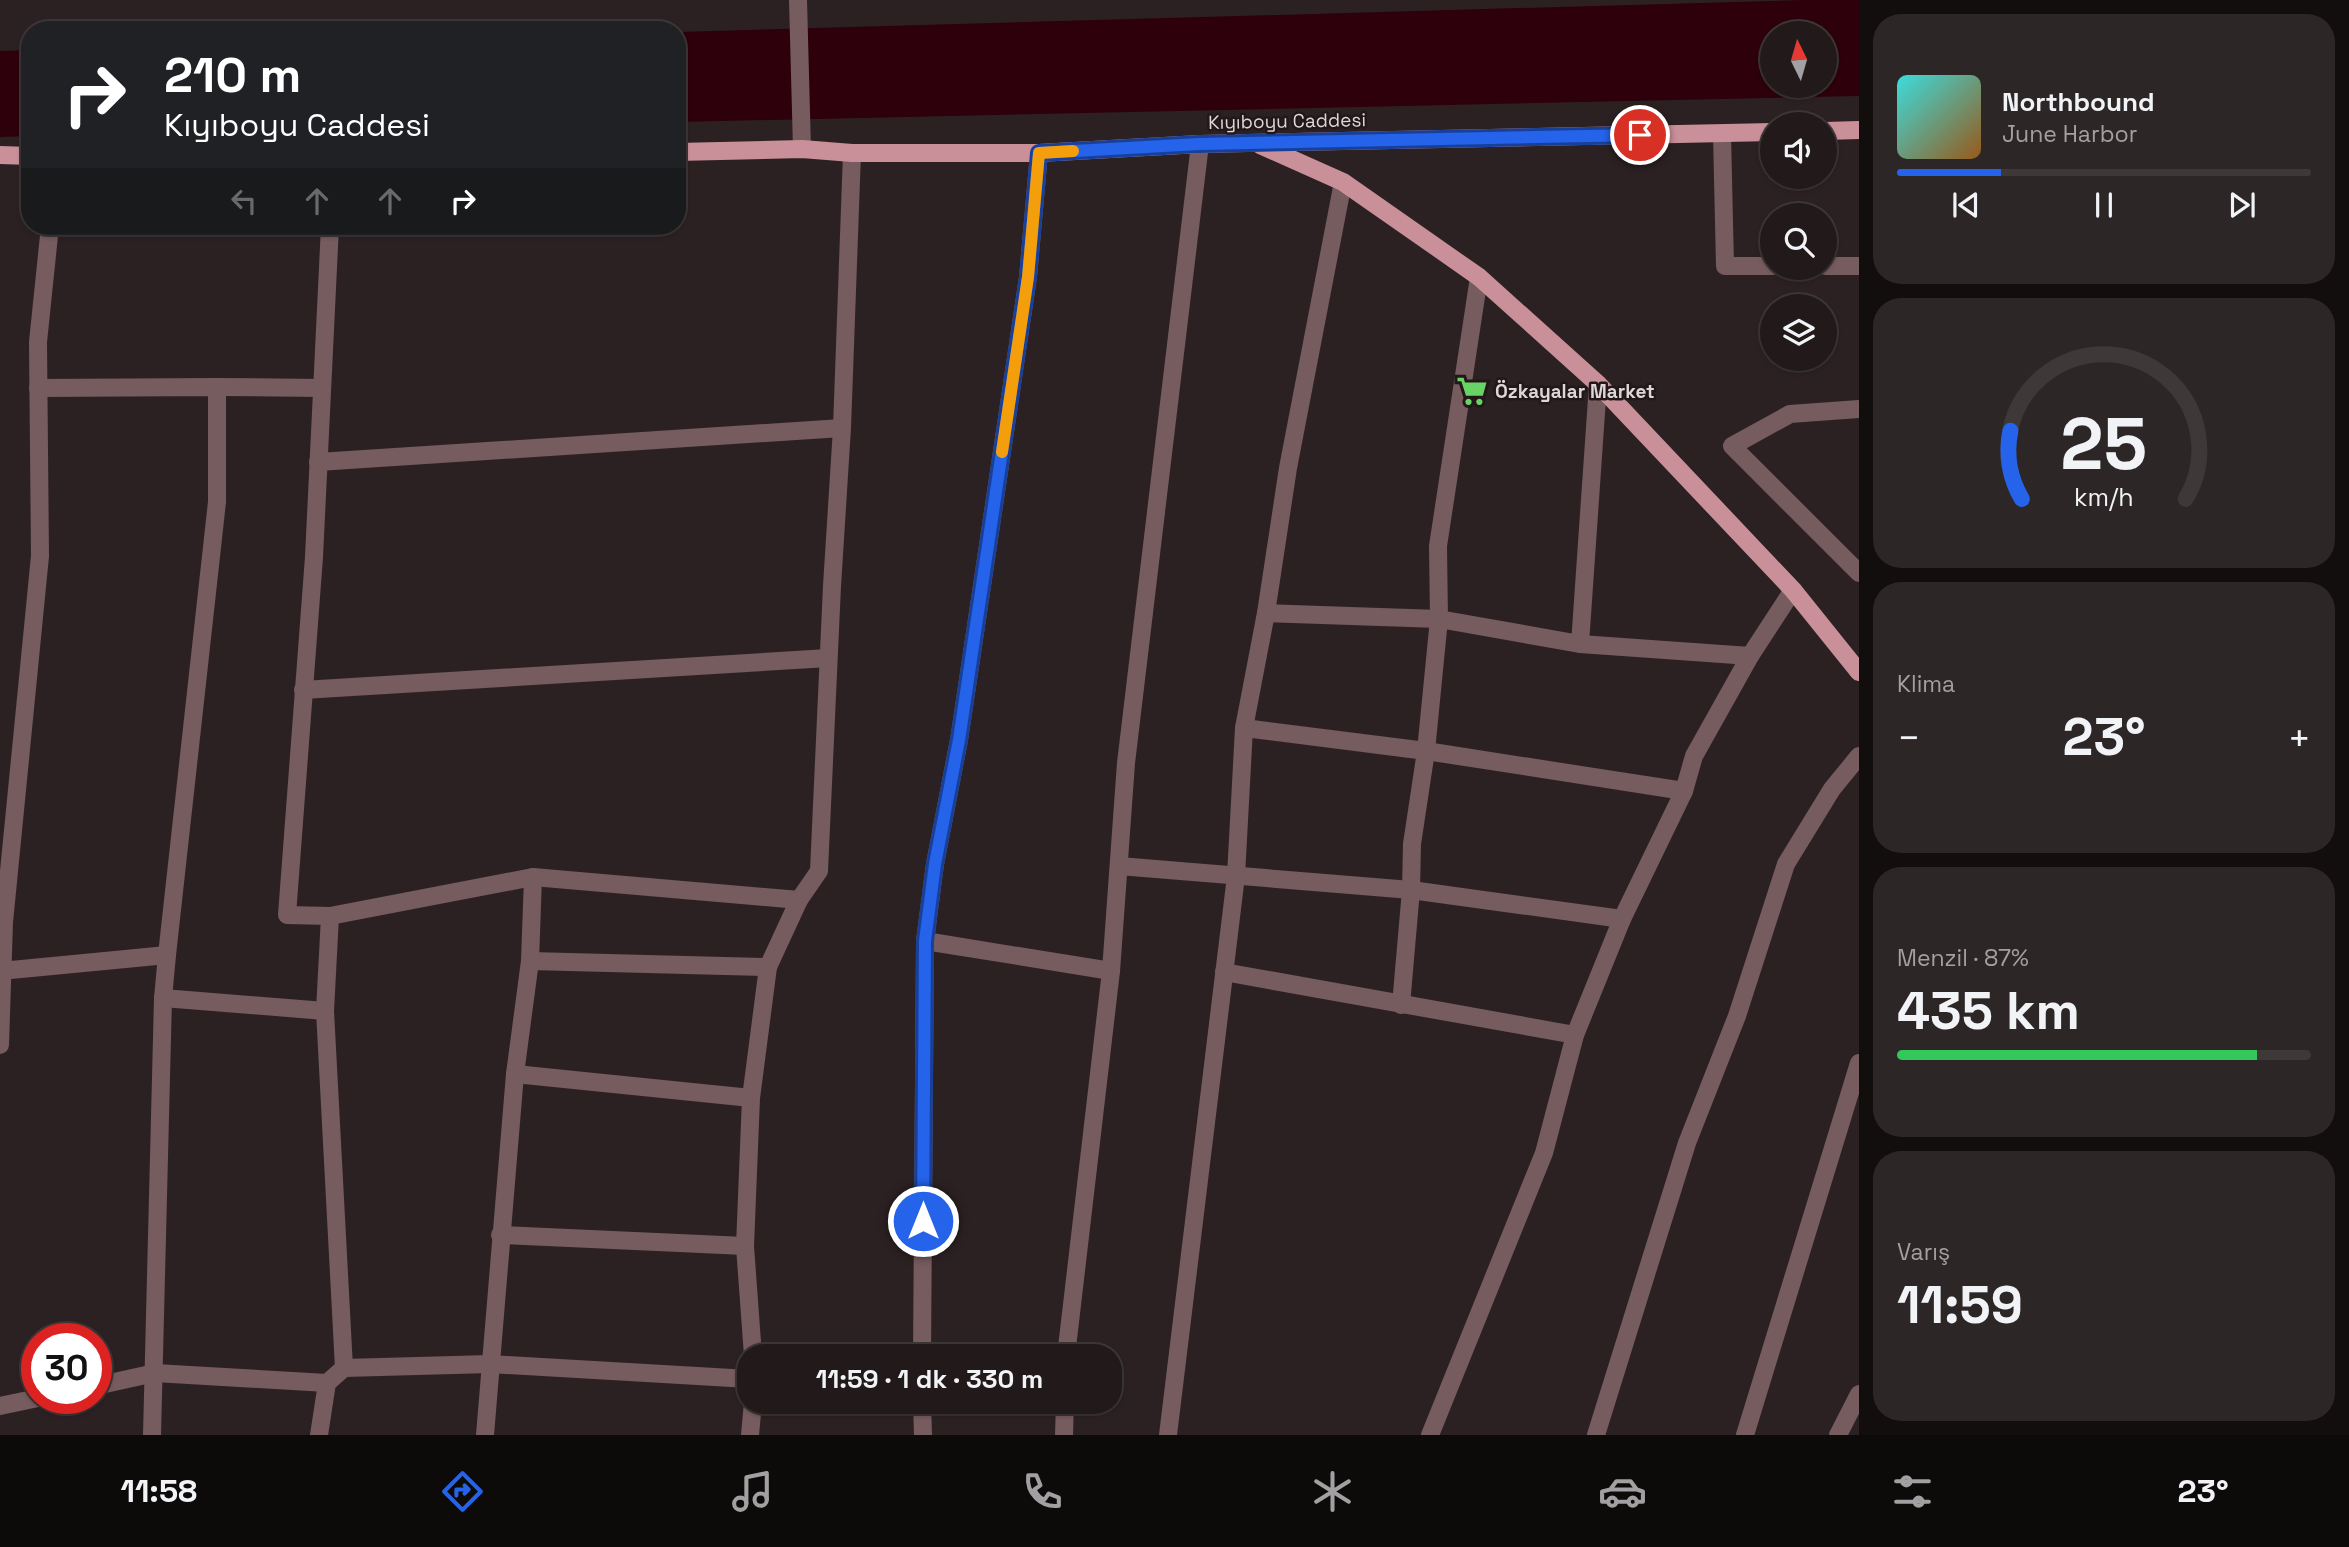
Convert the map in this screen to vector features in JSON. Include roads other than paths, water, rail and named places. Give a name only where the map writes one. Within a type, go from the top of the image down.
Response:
[{"type":"main road","points":[[1837,131],[1859,130]]},
{"type":"main road","name":"Kıyıboyu Caddesi","points":[[686,151],[802,141],[852,153],[1039,153],[1199,144],[1760,133]]},
{"type":"main road","points":[[1254,143],[1343,182],[1479,276],[1598,384],[1793,590],[1859,672]]},
{"type":"main road","points":[[0,155],[21,156]]},
{"type":"street","points":[[798,0],[802,141]]},
{"type":"street","points":[[1722,134],[1725,266],[1760,266]]},
{"type":"street","points":[[1067,1344],[1111,971],[1126,763],[1199,144]]},
{"type":"street","points":[[752,1344],[745,1246],[751,1098],[768,967],[799,900],[819,871],[842,428],[852,153]]},
{"type":"street","points":[[922,1344],[925,941],[935,864],[959,740],[1028,277],[1039,153]]},
{"type":"street","points":[[1168,1435],[1236,876],[1244,728],[1266,613],[1288,468],[1343,182]]},
{"type":"street","points":[[0,1045],[4,922],[40,556],[38,342],[49,235]]},
{"type":"street","points":[[330,235],[318,461],[287,915],[330,916],[533,877],[799,900]]},
{"type":"street","points":[[1837,266],[1859,266]]},
{"type":"street","points":[[1401,1005],[1412,844],[1426,751],[1439,619],[1438,546],[1479,276]]},
{"type":"street","points":[[1580,644],[1598,384]]},
{"type":"street","points":[[152,1435],[163,998],[217,502],[217,387]]},
{"type":"street","points":[[38,388],[322,388]]},
{"type":"street","points":[[1859,409],[1790,414],[1732,446],[1859,573]]},
{"type":"street","points":[[318,461],[842,428]]},
{"type":"street","points":[[1437,1433],[1544,1153],[1575,1035],[1622,919],[1684,791],[1694,756],[1750,656],[1793,590]]},
{"type":"street","points":[[1266,613],[1439,619],[1580,644],[1750,656]]},
{"type":"street","points":[[303,690],[828,658]]},
{"type":"street","points":[[1244,728],[1426,751],[1684,791]]},
{"type":"street","points":[[1596,1435],[1687,1143],[1737,1016],[1786,864],[1832,789],[1859,756]]},
{"type":"street","points":[[1119,866],[1410,890],[1622,919]]},
{"type":"street","points":[[485,1435],[515,1074],[530,961],[533,877]]},
{"type":"street","points":[[330,916],[325,1011],[344,1368]]},
{"type":"street","points":[[925,941],[1111,971]]},
{"type":"street","points":[[1,971],[167,954]]},
{"type":"street","points":[[530,961],[768,967]]},
{"type":"street","points":[[1224,972],[1575,1035]]},
{"type":"street","points":[[163,998],[325,1011]]},
{"type":"street","points":[[1745,1435],[1859,1063]]},
{"type":"street","points":[[515,1074],[751,1098]]},
{"type":"street","points":[[500,1235],[745,1246]]},
{"type":"street","points":[[319,1435],[327,1383],[344,1368],[490,1364],[737,1378]]},
{"type":"street","points":[[112,1382],[155,1373],[327,1383]]},
{"type":"street","points":[[1838,1435],[1859,1394]]},
{"type":"street","points":[[0,1406],[21,1402]]},
{"type":"street","points":[[750,1435],[752,1414]]},
{"type":"street","points":[[922,1414],[923,1435]]},
{"type":"street","points":[[1064,1435],[1065,1414]]},
{"type":"place","name":"Özkayalar Market","points":[[1472,391]]}]
